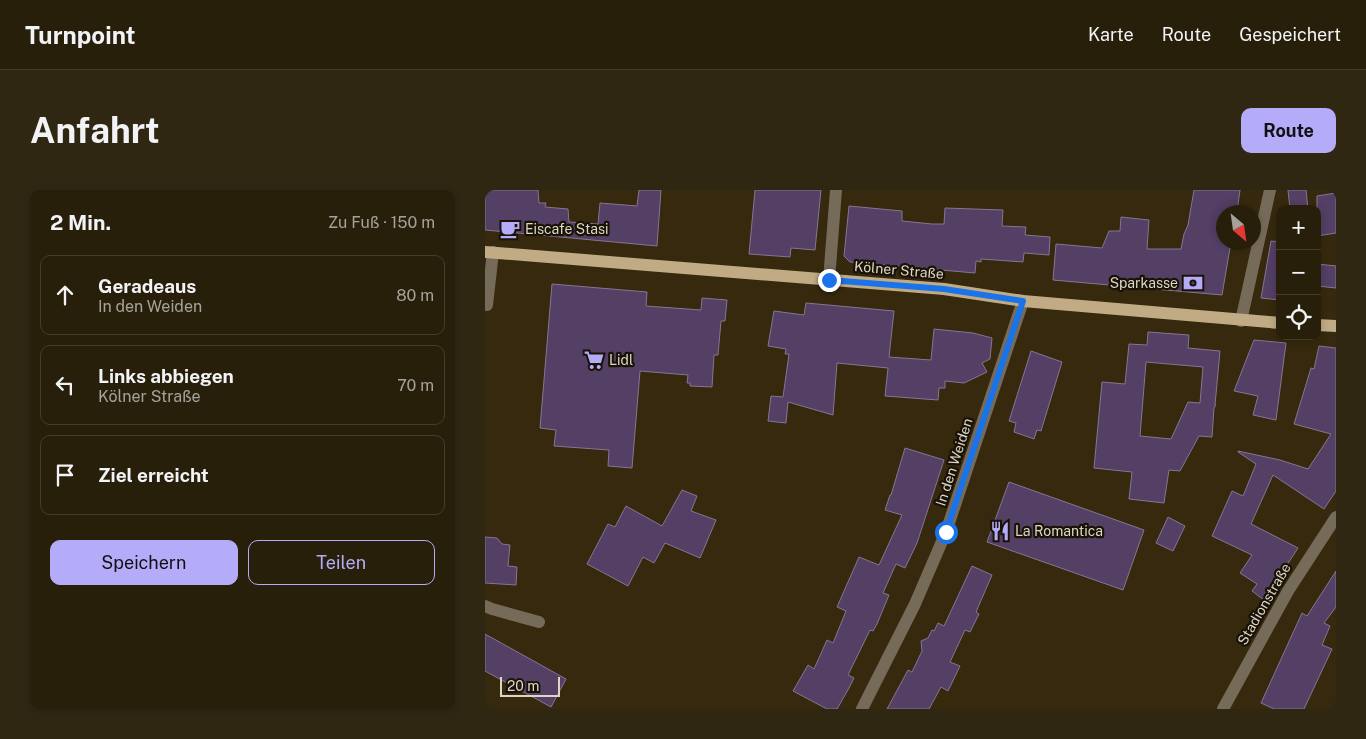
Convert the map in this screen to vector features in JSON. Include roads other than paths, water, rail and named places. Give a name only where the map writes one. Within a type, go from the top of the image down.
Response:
[{"type":"main road","name":"Kölner Straße","points":[[489,252],[951,290],[1023,301],[1276,323]]},
{"type":"main road","points":[[1321,325],[1336,326]]},
{"type":"street","points":[[829,280],[837,190]]},
{"type":"street","points":[[1241,321],[1270,190]]},
{"type":"street","points":[[487,305],[489,252]]},
{"type":"street","name":"In den Weiden","points":[[862,709],[915,604],[943,541],[1023,301]]},
{"type":"street","name":"Stadionstraße","points":[[1223,709],[1288,591],[1336,517]]},
{"type":"street","points":[[485,606],[492,610],[539,622]]},
{"type":"place","name":"Eiscafe Stasi","points":[[510,229]]},
{"type":"place","name":"Sparkasse","points":[[1193,283]]},
{"type":"place","name":"Lidl","points":[[594,360]]},
{"type":"place","name":"La Romantica","points":[[1000,531]]}]
